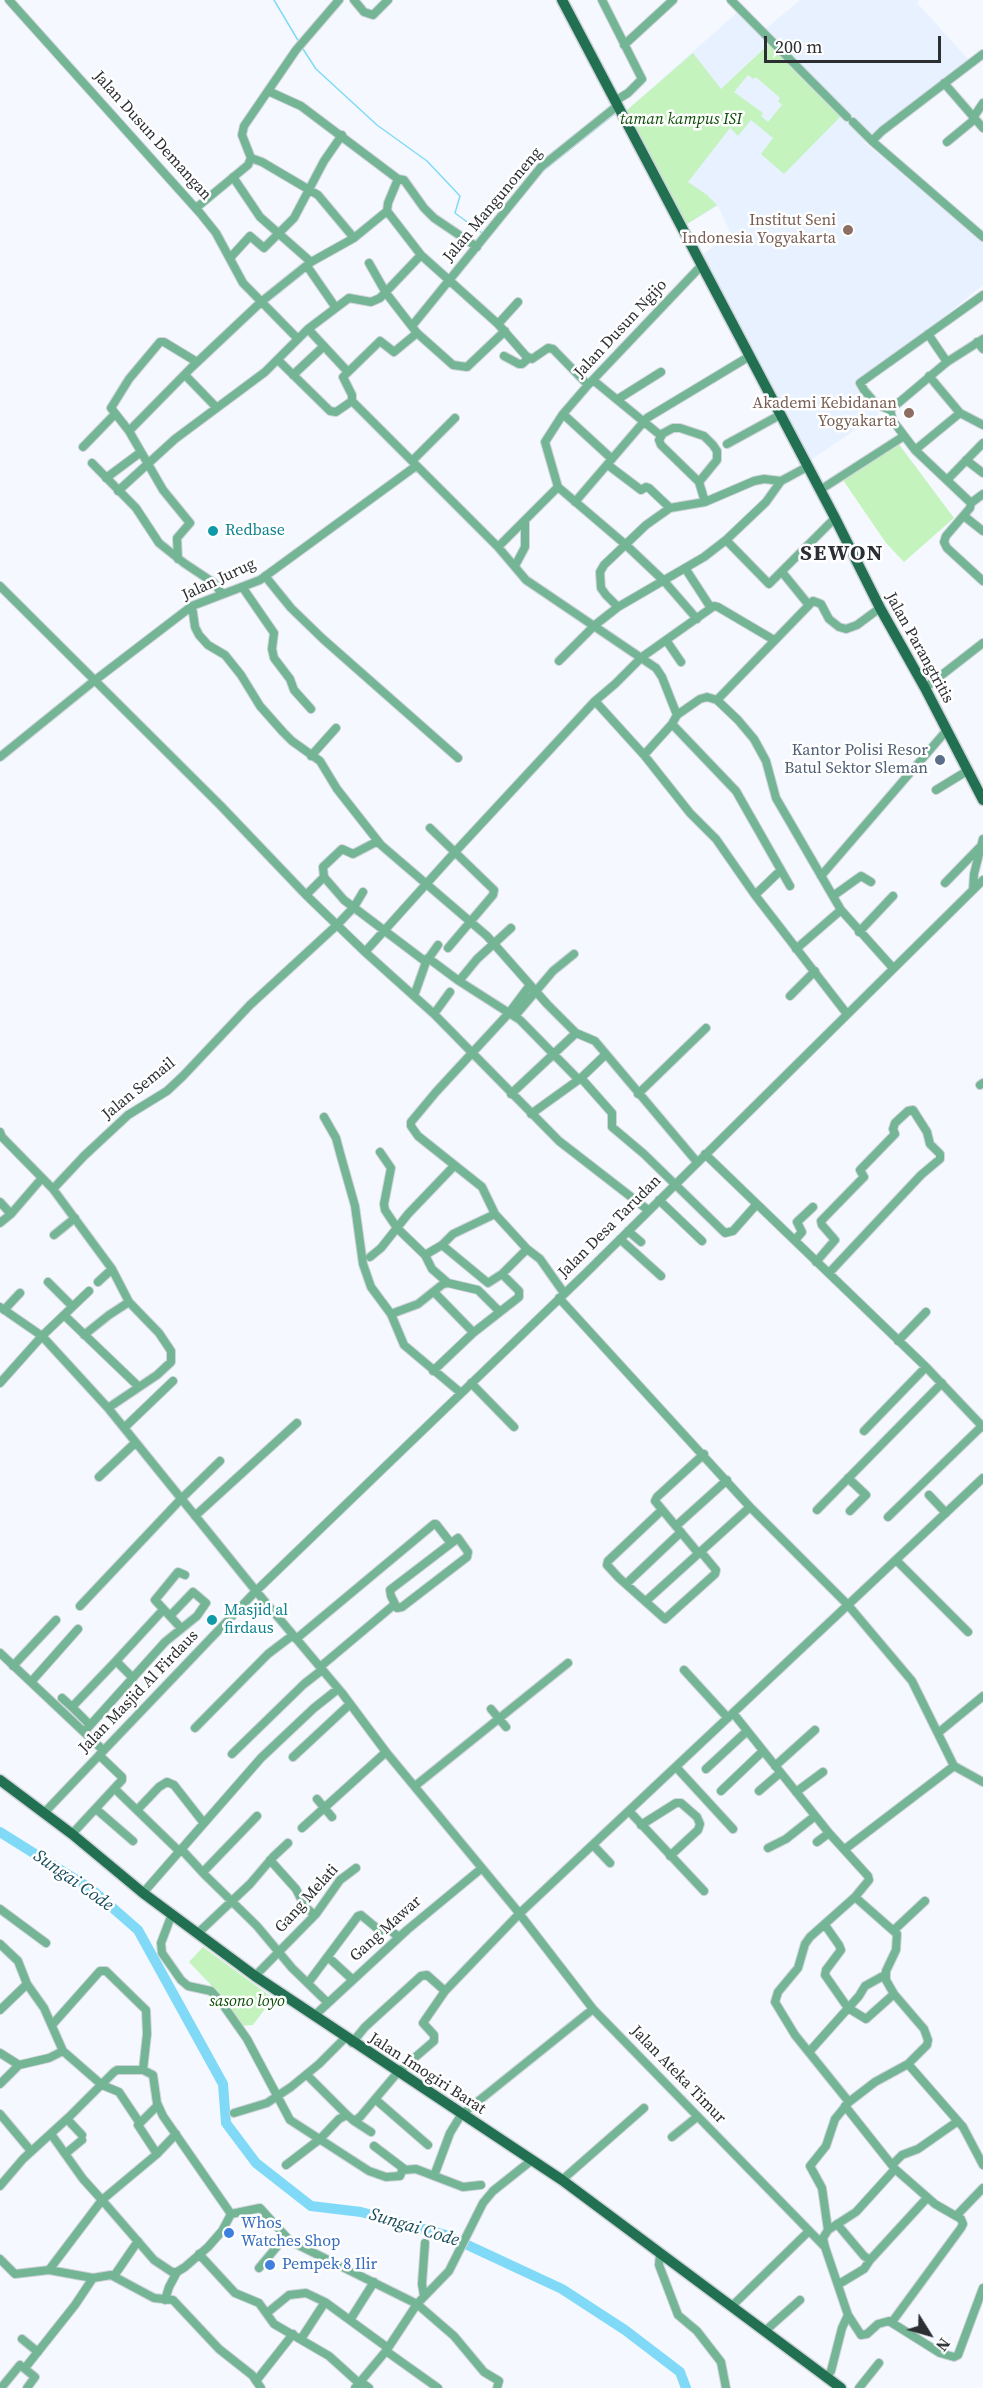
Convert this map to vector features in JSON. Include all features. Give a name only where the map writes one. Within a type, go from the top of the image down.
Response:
[{"type":"main road","name":"Jalan Parangtritis","points":[[562,0],[983,800]]},
{"type":"main road","name":"Jalan Imogiri Barat","points":[[0,1780],[72,1834],[142,1893],[255,1976],[562,2180],[841,2388]]},
{"type":"street","name":"Jalan Dusun Demangan","points":[[9,0],[196,208],[216,233],[243,283],[297,338]]},
{"type":"street","points":[[196,208],[248,165],[251,158],[243,138],[243,129],[296,50],[339,0]]},
{"type":"street","points":[[354,0],[364,12],[373,15],[388,0]]},
{"type":"street","points":[[602,0],[624,45],[673,0]]},
{"type":"street","points":[[731,0],[764,36],[872,141],[983,237]]},
{"type":"street","name":"Jalan Mangunoneng","points":[[348,372],[381,340],[391,351],[395,352],[415,330],[450,280],[541,167],[642,81],[624,45]]},
{"type":"street","points":[[872,141],[944,82],[978,58]]},
{"type":"street","points":[[944,82],[983,128]]},
{"type":"street","points":[[268,91],[294,102],[408,184],[424,208],[434,218],[477,247]]},
{"type":"street","points":[[947,142],[974,119],[983,103]]},
{"type":"street","points":[[230,258],[248,237],[264,248],[294,218],[324,161],[342,135]]},
{"type":"street","points":[[251,158],[262,162],[322,198],[354,238]]},
{"type":"street","points":[[233,177],[260,218],[309,264],[336,308]]},
{"type":"street","points":[[129,431],[197,362],[261,302],[309,264],[354,238],[387,211],[390,195],[398,179]]},
{"type":"street","points":[[387,211],[421,255],[498,324],[529,358]]},
{"type":"street","points":[[118,490],[190,427],[278,360],[308,329],[350,297],[371,302],[386,293],[421,255]]},
{"type":"street","points":[[369,263],[386,293],[415,330],[453,365],[467,367],[505,331]]},
{"type":"street","name":"Jalan Dusun Ngijo","points":[[558,487],[545,442],[563,414],[701,266]]},
{"type":"street","points":[[890,410],[876,404],[860,383],[983,295]]},
{"type":"street","points":[[498,324],[518,302]]},
{"type":"street","points":[[308,329],[348,372],[342,378],[352,395],[352,401],[498,547],[526,580],[656,668],[662,677],[677,715]]},
{"type":"street","points":[[928,334],[947,362]]},
{"type":"street","points":[[178,559],[177,538],[190,523],[163,490],[129,431],[111,406],[160,342],[164,342],[197,362]]},
{"type":"street","points":[[890,410],[947,362],[981,343]]},
{"type":"street","points":[[293,375],[324,346]]},
{"type":"street","points":[[504,356],[522,364],[548,348],[553,349],[590,383],[618,399],[662,435]]},
{"type":"street","points":[[575,501],[644,421],[673,401],[750,357]]},
{"type":"street","points":[[278,360],[330,411],[336,412],[352,401]]},
{"type":"street","points":[[618,399],[661,372]]},
{"type":"street","points":[[185,375],[217,408]]},
{"type":"street","points":[[929,376],[960,413],[982,423]]},
{"type":"street","points":[[890,410],[893,421],[915,450],[971,503]]},
{"type":"street","points":[[915,450],[960,413]]},
{"type":"street","points":[[83,447],[115,414]]},
{"type":"street","points":[[563,414],[641,490],[646,487],[650,488],[670,508]]},
{"type":"street","points":[[727,444],[780,415]]},
{"type":"street","name":"Jalan Jurug","points":[[0,757],[192,606],[243,588],[265,576],[414,464],[454,418]]},
{"type":"street","points":[[662,435],[673,428],[680,428],[704,436],[713,445],[717,451],[716,462],[703,475],[699,483]]},
{"type":"street","points":[[662,435],[661,445],[699,483],[705,502]]},
{"type":"street","points":[[820,490],[904,436]]},
{"type":"street","points":[[946,480],[983,444]]},
{"type":"street","points":[[106,478],[141,452]]},
{"type":"street","points":[[966,460],[983,473]]},
{"type":"street","points":[[92,463],[141,514],[159,543],[214,583],[222,594]]},
{"type":"street","points":[[559,662],[595,625],[618,607],[685,568],[726,540],[766,502],[781,481],[807,467]]},
{"type":"street","points":[[618,607],[606,595],[599,577],[604,565],[646,525],[670,508],[705,502],[759,479],[781,481]]},
{"type":"street","points":[[498,547],[558,487],[664,581],[697,619]]},
{"type":"street","points":[[983,494],[971,503],[970,508],[946,536],[944,542],[947,548],[983,581]]},
{"type":"street","points":[[964,516],[983,531]]},
{"type":"street","points":[[726,540],[769,584],[835,518]]},
{"type":"street","points":[[515,566],[525,546],[525,522]]},
{"type":"street","points":[[685,568],[711,608]]},
{"type":"street","points":[[782,572],[808,604]]},
{"type":"street","points":[[265,576],[291,608],[328,644],[458,759]]},
{"type":"street","points":[[0,586],[220,805],[306,895],[434,1014],[531,1114],[573,1154],[648,1210]]},
{"type":"street","points":[[243,588],[274,633],[272,649],[274,658],[290,679],[294,690],[311,709]]},
{"type":"street","points":[[717,700],[808,604],[815,601],[820,603],[826,616],[839,627],[846,629],[857,625],[880,608]]},
{"type":"street","points":[[192,606],[195,627],[199,635],[208,645],[225,655],[264,711],[292,741],[320,761],[337,789],[378,840],[425,884],[471,921],[576,1033],[594,1041],[698,1162]]},
{"type":"street","points":[[365,952],[595,701],[642,657],[711,608],[718,607],[774,640]]},
{"type":"street","points":[[666,640],[681,662]]},
{"type":"street","points":[[925,688],[983,643]]},
{"type":"street","points":[[644,755],[677,715],[707,697],[717,700],[754,739],[766,761],[776,798],[841,910],[893,968]]},
{"type":"street","points":[[595,701],[644,755],[690,813],[716,839],[755,895],[848,1014]]},
{"type":"street","points":[[672,723],[736,791],[790,886]]},
{"type":"street","points":[[311,756],[336,728]]},
{"type":"street","points":[[821,876],[947,730]]},
{"type":"street","points":[[936,790],[967,771]]},
{"type":"street","points":[[429,828],[494,890],[494,895],[448,948]]},
{"type":"street","points":[[378,840],[353,854],[342,849],[323,867],[324,877],[344,900],[384,931],[512,1014],[612,1113],[612,1127],[728,1233],[733,1231],[756,1206]]},
{"type":"street","points":[[945,883],[982,843]]},
{"type":"street","points":[[973,890],[982,843]]},
{"type":"street","points":[[755,895],[781,870]]},
{"type":"street","points":[[834,897],[861,876],[871,882]]},
{"type":"street","points":[[306,895],[324,877]]},
{"type":"street","name":"Jalan Desa Tarudan","points":[[256,1592],[620,1239],[983,880]]},
{"type":"street","points":[[337,925],[354,907],[363,892]]},
{"type":"street","points":[[859,932],[893,897]]},
{"type":"street","points":[[796,949],[841,910]]},
{"type":"street","name":"Jalan Semail","points":[[53,1189],[128,1115],[167,1091],[250,1005],[337,925]]},
{"type":"street","points":[[459,981],[511,928]]},
{"type":"street","points":[[414,996],[427,960],[438,945]]},
{"type":"street","points":[[574,954],[533,988],[512,1014],[436,1092],[411,1124],[418,1136],[482,1187],[495,1214],[527,1249],[540,1259],[562,1295],[750,1507],[848,1605],[912,1681],[954,1766],[983,1782]]},
{"type":"street","points":[[790,996],[815,971]]},
{"type":"street","points":[[434,1014],[450,992]]},
{"type":"street","points":[[638,1094],[706,1028]]},
{"type":"street","points":[[511,1094],[576,1033]]},
{"type":"street","points":[[531,1114],[580,1079],[605,1056]]},
{"type":"street","points":[[816,1262],[835,1240],[821,1221],[864,1177],[860,1170],[895,1134],[893,1129],[895,1123],[908,1111],[913,1110],[927,1132],[930,1144],[940,1154],[940,1159],[921,1175],[829,1273]]},
{"type":"street","points":[[324,1117],[336,1138],[355,1206],[363,1264],[368,1279],[391,1314],[404,1345],[461,1394]]},
{"type":"street","points":[[1,1136],[53,1189],[112,1269],[129,1302],[159,1333],[172,1355],[171,1362],[108,1408]]},
{"type":"street","points":[[380,1152],[391,1168],[384,1204],[397,1228],[425,1255],[432,1269],[448,1283],[478,1290],[499,1311]]},
{"type":"street","points":[[705,1154],[756,1206],[795,1240],[926,1367],[983,1426],[888,1517]]},
{"type":"street","points":[[370,1257],[381,1248],[454,1166]]},
{"type":"street","points":[[0,1222],[11,1214],[42,1178]]},
{"type":"street","points":[[659,1200],[702,1241]]},
{"type":"street","points":[[0,1202],[11,1214]]},
{"type":"street","points":[[795,1240],[802,1232],[797,1222],[813,1207]]},
{"type":"street","points":[[425,1255],[442,1245],[453,1234],[495,1214]]},
{"type":"street","points":[[54,1235],[75,1218]]},
{"type":"street","points":[[628,1230],[640,1242]]},
{"type":"street","points":[[620,1239],[661,1276]]},
{"type":"street","points":[[442,1245],[486,1283],[502,1274],[527,1249]]},
{"type":"street","points":[[98,1282],[112,1269]]},
{"type":"street","points":[[435,1370],[473,1332],[519,1297],[520,1294],[502,1274]]},
{"type":"street","points":[[48,1282],[72,1306]]},
{"type":"street","points":[[391,1314],[418,1304],[448,1283]]},
{"type":"street","points":[[0,1383],[42,1336],[89,1291]]},
{"type":"street","points":[[434,1292],[473,1332]]},
{"type":"street","points":[[2,1309],[20,1293]]},
{"type":"street","points":[[84,1335],[129,1302]]},
{"type":"street","name":"Jalan Ateka Timur","points":[[2,1309],[42,1336],[108,1408],[256,1592],[338,1689],[593,2009],[825,2247]]},
{"type":"street","points":[[898,1341],[926,1312]]},
{"type":"street","points":[[64,1315],[139,1387]]},
{"type":"street","points":[[864,1431],[926,1367]]},
{"type":"street","points":[[124,1428],[173,1381]]},
{"type":"street","points":[[471,1383],[514,1426]]},
{"type":"street","points":[[817,1510],[942,1383]]},
{"type":"street","points":[[195,1516],[297,1423]]},
{"type":"street","points":[[99,1477],[135,1443]]},
{"type":"street","points":[[662,1510],[608,1561],[608,1565],[665,1619],[716,1572],[655,1501],[704,1454]]},
{"type":"street","points":[[80,1606],[220,1461]]},
{"type":"street","points":[[848,1478],[866,1495],[850,1511]]},
{"type":"street","points":[[354,2121],[398,2072],[434,2041],[434,2035],[423,2023],[445,1991],[519,1914],[983,1478]]},
{"type":"street","points":[[626,1584],[727,1480]]},
{"type":"street","points":[[929,1496],[946,1513]]},
{"type":"street","points":[[646,1601],[750,1507]]},
{"type":"street","points":[[195,1728],[268,1654],[295,1637],[434,1524],[450,1542]]},
{"type":"street","points":[[458,1538],[468,1552],[467,1557],[402,1608],[395,1604],[390,1590],[458,1538]]},
{"type":"street","points":[[896,1560],[968,1632]]},
{"type":"street","points":[[181,1628],[156,1603],[155,1599],[178,1572],[185,1575]]},
{"type":"street","points":[[72,1707],[167,1612],[194,1592],[205,1601],[204,1609],[181,1628],[89,1724],[84,1732]]},
{"type":"street","name":"Jalan Masjid Al Firdaus","points":[[44,1813],[256,1592]]},
{"type":"street","points":[[232,1754],[304,1684],[395,1604]]},
{"type":"street","points":[[13,1666],[56,1620]]},
{"type":"street","points":[[31,1682],[78,1629]]},
{"type":"street","points":[[0,1653],[84,1732],[122,1777],[115,1789],[72,1834]]},
{"type":"street","points":[[116,1661],[133,1678]]},
{"type":"street","points":[[415,1786],[568,1663]]},
{"type":"street","points":[[684,1670],[747,1731],[829,1833],[868,1876],[869,1880],[855,1897],[810,1937],[805,1944],[798,1968],[777,1992],[775,2001],[795,2035],[894,2167],[927,2198],[963,2221],[961,2228],[892,2322]]},
{"type":"street","points":[[142,1893],[261,1758],[314,1708],[338,1689]]},
{"type":"street","points":[[938,1733],[983,1696]]},
{"type":"street","points":[[62,1698],[89,1724]]},
{"type":"street","points":[[293,1757],[350,1704]]},
{"type":"street","points":[[491,1709],[506,1727]]},
{"type":"street","points":[[759,1791],[815,1730]]},
{"type":"street","points":[[706,1769],[747,1731]]},
{"type":"street","points":[[721,1791],[763,1751]]},
{"type":"street","points":[[302,1828],[386,1752]]},
{"type":"street","points":[[845,1849],[954,1766]]},
{"type":"street","points":[[676,1767],[733,1829]]},
{"type":"street","points":[[796,1792],[823,1772]]},
{"type":"street","points":[[138,1809],[167,1782],[174,1785],[203,1822]]},
{"type":"street","points":[[115,1789],[233,1900],[279,1953],[328,2003]]},
{"type":"street","points":[[317,1798],[332,1817]]},
{"type":"street","points":[[641,1825],[676,1803],[681,1803],[697,1817],[700,1824],[698,1830],[670,1856]]},
{"type":"street","points":[[96,1809],[133,1841]]},
{"type":"street","points":[[629,1811],[704,1891]]},
{"type":"street","points":[[203,1872],[257,1816]]},
{"type":"street","points":[[768,1848],[786,1839],[815,1816]]},
{"type":"street","points":[[817,1842],[829,1833]]},
{"type":"street","points":[[198,1934],[288,1843]]},
{"type":"street","points":[[592,1845],[610,1863]]},
{"type":"street","points":[[270,1860],[296,1889],[305,1907],[315,1915]]},
{"type":"street","name":"Gang Melati","points":[[255,1976],[315,1915],[338,1883],[356,1868]]},
{"type":"street","name":"Gang Mawar","points":[[314,2016],[399,1937],[482,1868]]},
{"type":"street","points":[[809,2052],[870,1982],[885,1975],[896,1950],[898,1939],[894,1930],[855,1897]]},
{"type":"street","points":[[894,1930],[925,1901]]},
{"type":"street","points":[[0,1909],[46,1943]]},
{"type":"street","points":[[172,1914],[161,1943],[162,1953],[188,1986],[207,1989],[215,1994],[247,2039],[290,2120],[380,2176],[396,2177],[403,2170],[416,2169],[463,2187],[481,2186]]},
{"type":"street","points":[[308,1983],[360,1915],[377,1929],[391,1931],[399,1937]]},
{"type":"street","points":[[825,1925],[841,1950],[826,1970],[825,1975],[848,2008],[866,2019],[894,1994]]},
{"type":"street","points":[[0,1944],[18,1961],[27,1984],[44,2008],[63,2051],[102,2085],[119,2092],[157,2154]]},
{"type":"street","points":[[328,1957],[353,1980]]},
{"type":"street","points":[[52,2025],[100,1971],[106,1971],[146,2010],[147,2034],[143,2070]]},
{"type":"street","points":[[234,2114],[254,2108],[278,2096],[307,2075],[421,1976],[427,1975],[445,1991]]},
{"type":"street","points":[[828,2230],[822,2188],[810,2166],[826,2146],[835,2119],[847,2104],[875,2082],[908,2064],[927,2045],[928,2040],[924,2029],[894,1994],[885,1975]]},
{"type":"street","points":[[0,2010],[27,1984]]},
{"type":"street","points":[[434,2176],[450,2133],[462,2115],[593,2009]]},
{"type":"street","points":[[0,2084],[19,2065],[49,2058],[63,2051]]},
{"type":"street","points":[[0,2053],[19,2065]]},
{"type":"street","points":[[908,2064],[958,2121],[983,2165]]},
{"type":"street","points":[[0,2186],[31,2151],[117,2070],[143,2070],[153,2075],[158,2105],[231,2214]]},
{"type":"street","points":[[307,2075],[347,2115],[371,2132]]},
{"type":"street","points":[[375,2099],[428,2145]]},
{"type":"street","points":[[139,2122],[158,2105]]},
{"type":"street","points":[[562,2180],[644,2108]]},
{"type":"street","points":[[0,2114],[31,2151]]},
{"type":"street","points":[[286,2165],[320,2139],[333,2124],[347,2115]]},
{"type":"street","points":[[672,2137],[697,2117]]},
{"type":"street","points":[[65,2154],[82,2138],[67,2119]]},
{"type":"street","points":[[958,2121],[918,2149],[902,2155],[856,2211],[828,2230],[823,2238],[848,2315],[861,2335],[867,2334],[882,2321],[892,2322],[940,2353],[954,2357],[958,2355],[983,2288]]},
{"type":"street","points":[[51,2134],[102,2200],[138,2241],[164,2267],[177,2272]]},
{"type":"street","points":[[49,2270],[102,2200],[157,2154],[176,2134]]},
{"type":"street","points":[[374,2146],[403,2170]]},
{"type":"street","points":[[359,2385],[387,2349],[417,2304],[449,2271],[473,2223],[493,2191],[522,2171],[532,2160]]},
{"type":"street","points":[[956,2216],[983,2188]]},
{"type":"street","points":[[839,2284],[864,2269],[888,2238],[927,2198]]},
{"type":"street","points":[[231,2214],[260,2208],[285,2237],[417,2304],[454,2336],[484,2372],[499,2381],[497,2388]]},
{"type":"street","points":[[165,2300],[177,2272],[222,2231],[231,2214]]},
{"type":"street","points":[[837,2224],[870,2260]]},
{"type":"street","points":[[732,2306],[809,2231]]},
{"type":"street","points":[[258,2268],[285,2237]]},
{"type":"street","points":[[114,2276],[138,2241]]},
{"type":"street","points":[[424,2296],[422,2284],[425,2243]]},
{"type":"street","points":[[660,2253],[661,2272],[678,2315],[697,2331],[721,2362],[726,2388]]},
{"type":"street","points":[[199,2254],[235,2293],[259,2303],[274,2324],[329,2356],[359,2385],[369,2388]]},
{"type":"street","points":[[0,2259],[17,2274],[49,2270],[93,2278],[114,2276],[154,2298],[176,2303],[219,2349],[259,2384],[326,2302]]},
{"type":"street","points":[[25,2368],[75,2305],[93,2278]]},
{"type":"street","points":[[350,2320],[374,2283]]},
{"type":"street","points":[[267,2313],[284,2297],[299,2292],[326,2302],[438,2388]]},
{"type":"street","points":[[765,2331],[800,2300]]},
{"type":"street","points":[[826,2378],[831,2371],[842,2328],[848,2315]]},
{"type":"street","points":[[22,2339],[38,2352]]},
{"type":"street","points":[[859,2388],[879,2363]]},
{"type":"street","points":[[1,2388],[18,2366],[25,2368],[35,2377],[27,2388]]},
{"type":"shaded area","name":"Institut Seni Indonesia Yogyakarta","points":[[800,0],[919,0],[917,3],[969,60],[864,142],[983,243],[983,285],[859,385],[879,414],[809,461],[702,255],[731,234],[718,206],[684,226],[626,111],[741,9],[762,32]]},
{"type":"green space","name":"taman kampus ISI","points":[[769,44],[842,115],[784,174],[761,154],[773,138],[751,120],[738,136],[730,128],[688,182],[717,205],[684,226],[626,111],[693,53],[721,89]],"holes":[[[748,75],[753,79],[756,77],[780,98],[778,101],[782,105],[768,122],[761,116],[763,113],[734,92]]]},
{"type":"green space","points":[[898,443],[954,518],[904,562],[886,543],[843,480]]},
{"type":"green space","name":"sasono loyo","points":[[203,1947],[273,1998],[253,2025],[241,2026],[237,2023],[225,2000],[218,1999],[212,1986],[189,1962]]},
{"type":"waterway","points":[[274,0],[299,42]]},
{"type":"waterway","points":[[303,49],[316,69],[377,125],[427,161],[460,196],[455,213],[482,233]]},
{"type":"waterway","points":[[543,171],[617,112]]},
{"type":"waterway","name":"Sungai Code","points":[[0,1832],[91,1889],[138,1930],[223,2084],[226,2123],[256,2163],[311,2206],[361,2212],[446,2235],[562,2289],[625,2330],[680,2372],[686,2388]]},
{"type":"place","name":"Institut Seni Indonesia Yogyakarta","points":[[848,230]]},
{"type":"place","name":"Akademi Kebidanan Yogyakarta","points":[[909,413]]},
{"type":"place","name":"Redbase","points":[[213,531]]},
{"type":"place","name":"Kantor Polisi Resor Batul Sektor Sleman","points":[[940,760]]},
{"type":"place","name":"Masjid al firdaus","points":[[212,1620]]},
{"type":"place","name":"Whos Watches Shop","points":[[229,2233]]},
{"type":"place","name":"Pempek 8 Ilir","points":[[270,2265]]},
{"type":"district","name":"SEWON","points":[[842,554]]}]
